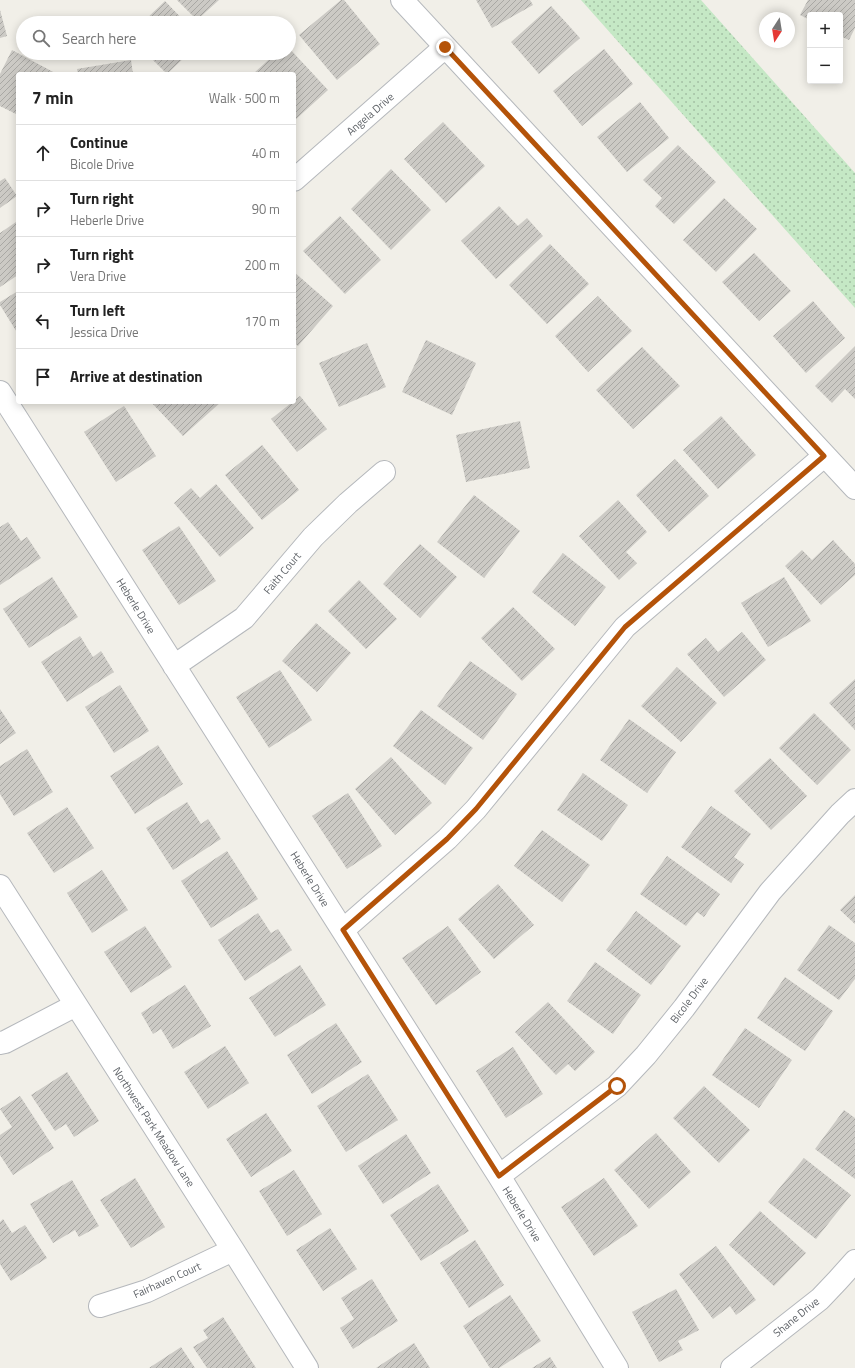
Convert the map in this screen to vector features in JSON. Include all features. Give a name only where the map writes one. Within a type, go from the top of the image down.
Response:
[{"type":"street","points":[[402,0],[855,488]]},
{"type":"street","name":"Angela Drive","points":[[296,178],[445,47]]},
{"type":"street","name":"Heberle Drive","points":[[0,392],[18,406],[174,666],[499,1176],[617,1368]]},
{"type":"street","points":[[343,930],[447,839],[476,809],[625,627],[824,456]]},
{"type":"street","name":"Faith Court","points":[[174,666],[244,618],[313,537],[348,503],[384,472]]},
{"type":"street","name":"Bicole Drive","points":[[499,1176],[617,1086],[646,1055],[684,1008],[770,892],[840,814],[855,800]]},
{"type":"street","name":"Northwest Park Meadow Lane","points":[[0,886],[307,1368]]},
{"type":"street","points":[[0,1043],[5,1042],[76,1005]]},
{"type":"street","name":"Fairhaven Court","points":[[100,1306],[147,1291],[233,1250]]},
{"type":"street","name":"Shane Drive","points":[[732,1368],[820,1299],[855,1261]]},
{"type":"green space","points":[[581,0],[701,0],[855,173],[855,308]]},
{"type":"building","points":[[177,0],[219,0],[201,16],[193,16]]},
{"type":"building","points":[[341,0],[344,0],[380,44],[337,80],[299,35]]},
{"type":"building","points":[[476,0],[530,0],[533,5],[492,28]]},
{"type":"building","points":[[808,0],[855,0],[855,28],[849,40],[843,37],[843,12],[807,12],[807,18],[800,15]]},
{"type":"building","points":[[165,1],[179,16],[149,16]]},
{"type":"building","points":[[551,6],[580,38],[539,74],[511,42]]},
{"type":"building","points":[[0,10],[7,36],[0,38]]},
{"type":"building","points":[[604,49],[633,84],[582,126],[553,91]]},
{"type":"building","points":[[12,50],[16,52],[16,60],[31,60],[53,72],[16,72],[16,114],[0,106],[0,74]]},
{"type":"building","points":[[296,56],[328,90],[296,119],[296,72],[255,72],[268,60],[296,60]]},
{"type":"building","points":[[131,60],[133,72],[78,72],[77,69]]},
{"type":"building","points":[[153,60],[182,60],[169,72],[165,72]]},
{"type":"building","points":[[640,102],[669,138],[627,172],[597,137]]},
{"type":"building","points":[[443,122],[485,166],[446,203],[404,159]]},
{"type":"building","points":[[678,145],[716,182],[674,224],[655,206],[662,198],[643,180]]},
{"type":"building","points":[[391,169],[431,210],[391,250],[351,209]]},
{"type":"building","points":[[5,178],[16,197],[0,208],[0,181]]},
{"type":"building","points":[[724,198],[757,229],[716,272],[683,240]]},
{"type":"building","points":[[499,206],[518,226],[527,218],[543,236],[496,279],[461,241]]},
{"type":"building","points":[[340,216],[381,260],[345,294],[303,251]]},
{"type":"building","points":[[16,222],[16,276],[0,287],[0,233]]},
{"type":"building","points":[[550,244],[589,284],[547,324],[509,285]]},
{"type":"building","points":[[754,253],[791,291],[759,321],[722,282]]},
{"type":"building","points":[[296,274],[333,306],[298,346],[296,344]]},
{"type":"building","points":[[16,292],[16,331],[0,305],[0,302]]},
{"type":"building","points":[[598,296],[632,331],[588,372],[555,336]]},
{"type":"building","points":[[813,301],[845,338],[806,373],[773,336]]},
{"type":"building","points":[[426,340],[476,363],[452,415],[402,392]]},
{"type":"building","points":[[367,343],[386,387],[339,407],[319,363]]},
{"type":"building","points":[[855,346],[855,399],[845,389],[832,403],[815,386]]},
{"type":"building","points":[[642,347],[680,386],[633,429],[596,390]]},
{"type":"building","points":[[300,396],[327,429],[297,452],[271,419],[290,404],[296,404],[296,399]]},
{"type":"building","points":[[153,404],[219,404],[183,436]]},
{"type":"building","points":[[124,406],[156,456],[116,482],[84,432]]},
{"type":"building","points":[[721,416],[756,455],[718,489],[683,450]]},
{"type":"building","points":[[520,421],[530,468],[466,482],[456,435]]},
{"type":"building","points":[[262,445],[299,490],[262,520],[225,475]]},
{"type":"building","points":[[675,459],[709,496],[669,532],[636,495]]},
{"type":"building","points":[[216,484],[254,528],[220,557],[174,503],[191,488],[200,498]]},
{"type":"building","points":[[474,495],[520,531],[484,578],[437,542]]},
{"type":"building","points":[[618,500],[647,532],[626,552],[637,563],[619,580],[579,536]]},
{"type":"building","points":[[8,522],[21,541],[27,537],[41,558],[0,585],[0,527]]},
{"type":"building","points":[[179,526],[216,581],[179,605],[142,550]]},
{"type":"building","points":[[833,540],[855,564],[855,575],[821,605],[785,566],[802,550],[812,560]]},
{"type":"building","points":[[420,544],[457,577],[420,618],[383,584]]},
{"type":"building","points":[[563,553],[606,587],[575,626],[532,592]]},
{"type":"building","points":[[52,577],[78,617],[29,648],[3,609]]},
{"type":"building","points":[[784,577],[811,621],[768,647],[741,603]]},
{"type":"building","points":[[359,580],[397,619],[366,649],[328,611]]},
{"type":"building","points":[[513,607],[555,649],[522,681],[481,638]]},
{"type":"building","points":[[316,623],[351,653],[317,692],[282,661]]},
{"type":"building","points":[[742,632],[766,660],[724,697],[687,654],[706,638],[718,652]]},
{"type":"building","points":[[80,636],[93,657],[101,651],[114,672],[67,702],[41,662]]},
{"type":"building","points":[[470,661],[517,694],[483,740],[437,706]]},
{"type":"building","points":[[677,667],[717,703],[681,742],[641,706]]},
{"type":"building","points":[[280,670],[312,720],[269,748],[236,697]]},
{"type":"building","points":[[855,679],[855,730],[829,703]]},
{"type":"building","points":[[120,685],[149,731],[114,753],[85,707]]},
{"type":"building","points":[[0,709],[16,733],[0,744]]},
{"type":"building","points":[[421,710],[473,748],[445,785],[393,746]]},
{"type":"building","points":[[814,713],[851,750],[817,785],[779,748]]},
{"type":"building","points":[[629,719],[676,752],[647,793],[600,760]]},
{"type":"building","points":[[158,745],[183,784],[135,814],[110,776]]},
{"type":"building","points":[[27,749],[53,792],[14,816],[0,794],[0,766]]},
{"type":"building","points":[[391,757],[432,803],[395,835],[355,789]]},
{"type":"building","points":[[770,758],[807,796],[771,830],[734,791]]},
{"type":"building","points":[[583,773],[628,805],[602,841],[557,810]]},
{"type":"building","points":[[348,793],[382,846],[347,869],[312,816]]},
{"type":"building","points":[[187,802],[201,824],[208,819],[221,839],[173,870],[146,828]]},
{"type":"building","points":[[711,806],[751,834],[734,857],[744,864],[731,883],[681,847]]},
{"type":"building","points":[[67,807],[94,848],[54,873],[27,833]]},
{"type":"building","points":[[542,830],[590,865],[562,902],[514,866]]},
{"type":"building","points":[[227,851],[258,899],[211,928],[181,881]]},
{"type":"building","points":[[667,856],[720,894],[704,917],[697,912],[686,926],[640,894]]},
{"type":"building","points":[[102,870],[128,910],[92,933],[67,893]]},
{"type":"building","points":[[498,884],[534,925],[494,959],[458,919]]},
{"type":"building","points":[[855,895],[855,924],[840,910]]},
{"type":"building","points":[[636,911],[681,946],[651,985],[606,950]]},
{"type":"building","points":[[258,913],[271,933],[278,929],[292,950],[245,981],[218,940]]},
{"type":"building","points":[[829,925],[855,943],[855,979],[839,1000],[797,970]]},
{"type":"building","points":[[145,926],[172,967],[131,993],[104,952]]},
{"type":"building","points":[[448,926],[481,972],[436,1005],[402,958]]},
{"type":"building","points":[[595,962],[641,995],[613,1034],[567,1001]]},
{"type":"building","points":[[300,965],[326,1005],[275,1037],[249,998]]},
{"type":"building","points":[[785,977],[833,1011],[805,1051],[757,1018]]},
{"type":"building","points":[[185,985],[211,1026],[173,1049],[161,1029],[153,1034],[141,1013]]},
{"type":"building","points":[[548,1002],[595,1052],[575,1071],[568,1064],[556,1075],[515,1032]]},
{"type":"building","points":[[336,1023],[362,1062],[312,1094],[287,1055]]},
{"type":"building","points":[[745,1028],[792,1060],[759,1108],[712,1075]]},
{"type":"building","points":[[225,1046],[249,1083],[208,1109],[184,1072]]},
{"type":"building","points":[[513,1047],[543,1094],[506,1118],[476,1071]]},
{"type":"building","points":[[67,1072],[99,1121],[74,1137],[66,1124],[55,1131],[31,1095]]},
{"type":"building","points":[[368,1074],[398,1120],[346,1152],[317,1106]]},
{"type":"building","points":[[704,1086],[750,1130],[719,1163],[673,1118]]},
{"type":"building","points":[[20,1096],[54,1148],[13,1175],[0,1155],[0,1135],[12,1127],[0,1109]]},
{"type":"building","points":[[844,1110],[855,1118],[855,1179],[815,1149]]},
{"type":"building","points":[[266,1113],[292,1151],[251,1177],[226,1139]]},
{"type":"building","points":[[656,1133],[691,1172],[649,1209],[614,1170]]},
{"type":"building","points":[[406,1134],[431,1173],[383,1204],[358,1166]]},
{"type":"building","points":[[804,1158],[851,1195],[816,1239],[768,1202]]},
{"type":"building","points":[[294,1170],[322,1214],[287,1236],[259,1191]]},
{"type":"building","points":[[135,1178],[165,1227],[131,1248],[100,1200]]},
{"type":"building","points":[[604,1178],[638,1226],[594,1256],[561,1207]]},
{"type":"building","points":[[72,1180],[99,1226],[79,1237],[75,1230],[53,1243],[30,1204]]},
{"type":"building","points":[[438,1184],[469,1231],[421,1261],[390,1215]]},
{"type":"building","points":[[760,1211],[806,1253],[774,1286],[729,1245]]},
{"type":"building","points":[[3,1219],[12,1233],[25,1225],[47,1258],[11,1281],[0,1264],[0,1222]]},
{"type":"building","points":[[330,1228],[357,1269],[323,1291],[296,1250]]},
{"type":"building","points":[[475,1240],[504,1285],[469,1308],[440,1263]]},
{"type":"building","points":[[716,1246],[756,1300],[736,1315],[730,1306],[713,1319],[679,1274]]},
{"type":"building","points":[[372,1279],[398,1321],[353,1349],[340,1328],[354,1319],[341,1298]]},
{"type":"building","points":[[676,1289],[699,1330],[678,1341],[683,1350],[659,1362],[632,1312]]},
{"type":"building","points":[[510,1295],[541,1341],[499,1368],[490,1368],[463,1326]]},
{"type":"building","points":[[223,1317],[256,1368],[207,1368],[193,1347],[208,1338],[203,1330]]},
{"type":"building","points":[[414,1343],[430,1368],[376,1368]]},
{"type":"building","points":[[181,1347],[195,1368],[149,1368]]},
{"type":"building","points":[[550,1357],[557,1368],[532,1368]]},
{"type":"route","points":[[445,47],[824,456],[625,627],[476,809],[447,839],[343,930],[499,1176],[617,1086]]}]
